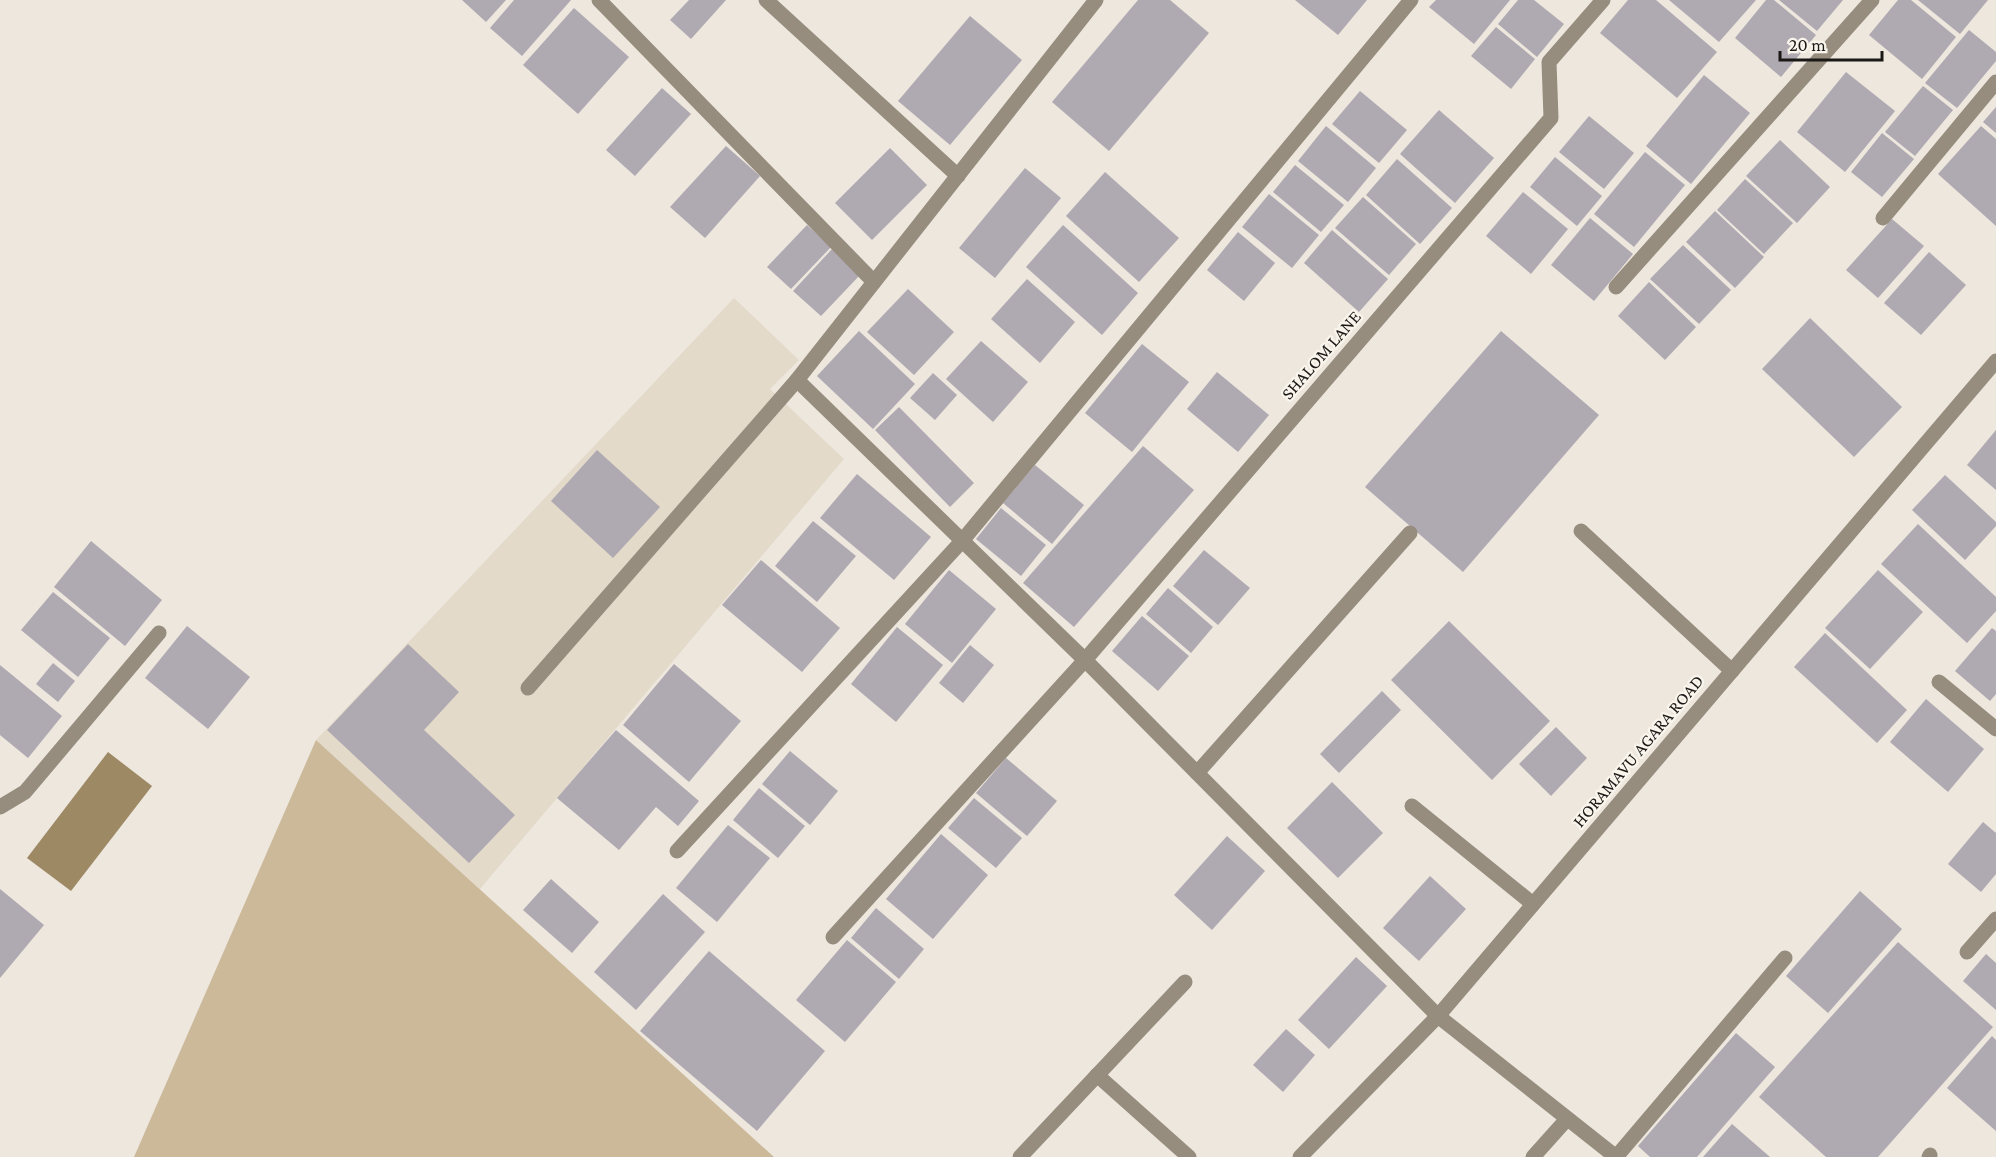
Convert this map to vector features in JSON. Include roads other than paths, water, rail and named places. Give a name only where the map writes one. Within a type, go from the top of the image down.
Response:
[{"type":"street","points":[[599,0],[874,282]]},
{"type":"street","points":[[766,0],[958,176]]},
{"type":"street","points":[[528,688],[797,380],[1096,0]]},
{"type":"street","points":[[677,851],[962,541],[1411,0]]},
{"type":"street","name":"SHALOM LANE","points":[[832,937],[1085,660],[1551,118],[1549,62],[1603,0]]},
{"type":"street","points":[[1616,287],[1872,0]]},
{"type":"street","points":[[1883,218],[1996,82]]},
{"type":"street","name":"HORAMAVU AGARA ROAD","points":[[1300,1157],[1438,1016],[1996,361]]},
{"type":"street","points":[[797,380],[1085,660],[1438,1016],[1616,1157],[1785,958]]},
{"type":"street","points":[[1581,531],[1732,671]]},
{"type":"street","points":[[1197,773],[1410,533]]},
{"type":"street","points":[[0,807],[16,798],[31,784],[159,633]]},
{"type":"street","points":[[1939,682],[1996,729]]},
{"type":"street","points":[[1412,806],[1533,904]]},
{"type":"street","points":[[1966,952],[1996,919]]},
{"type":"street","points":[[1020,1157],[1185,982]]},
{"type":"street","points":[[1097,1075],[1189,1157]]},
{"type":"street","points":[[1533,1157],[1567,1119]]}]
